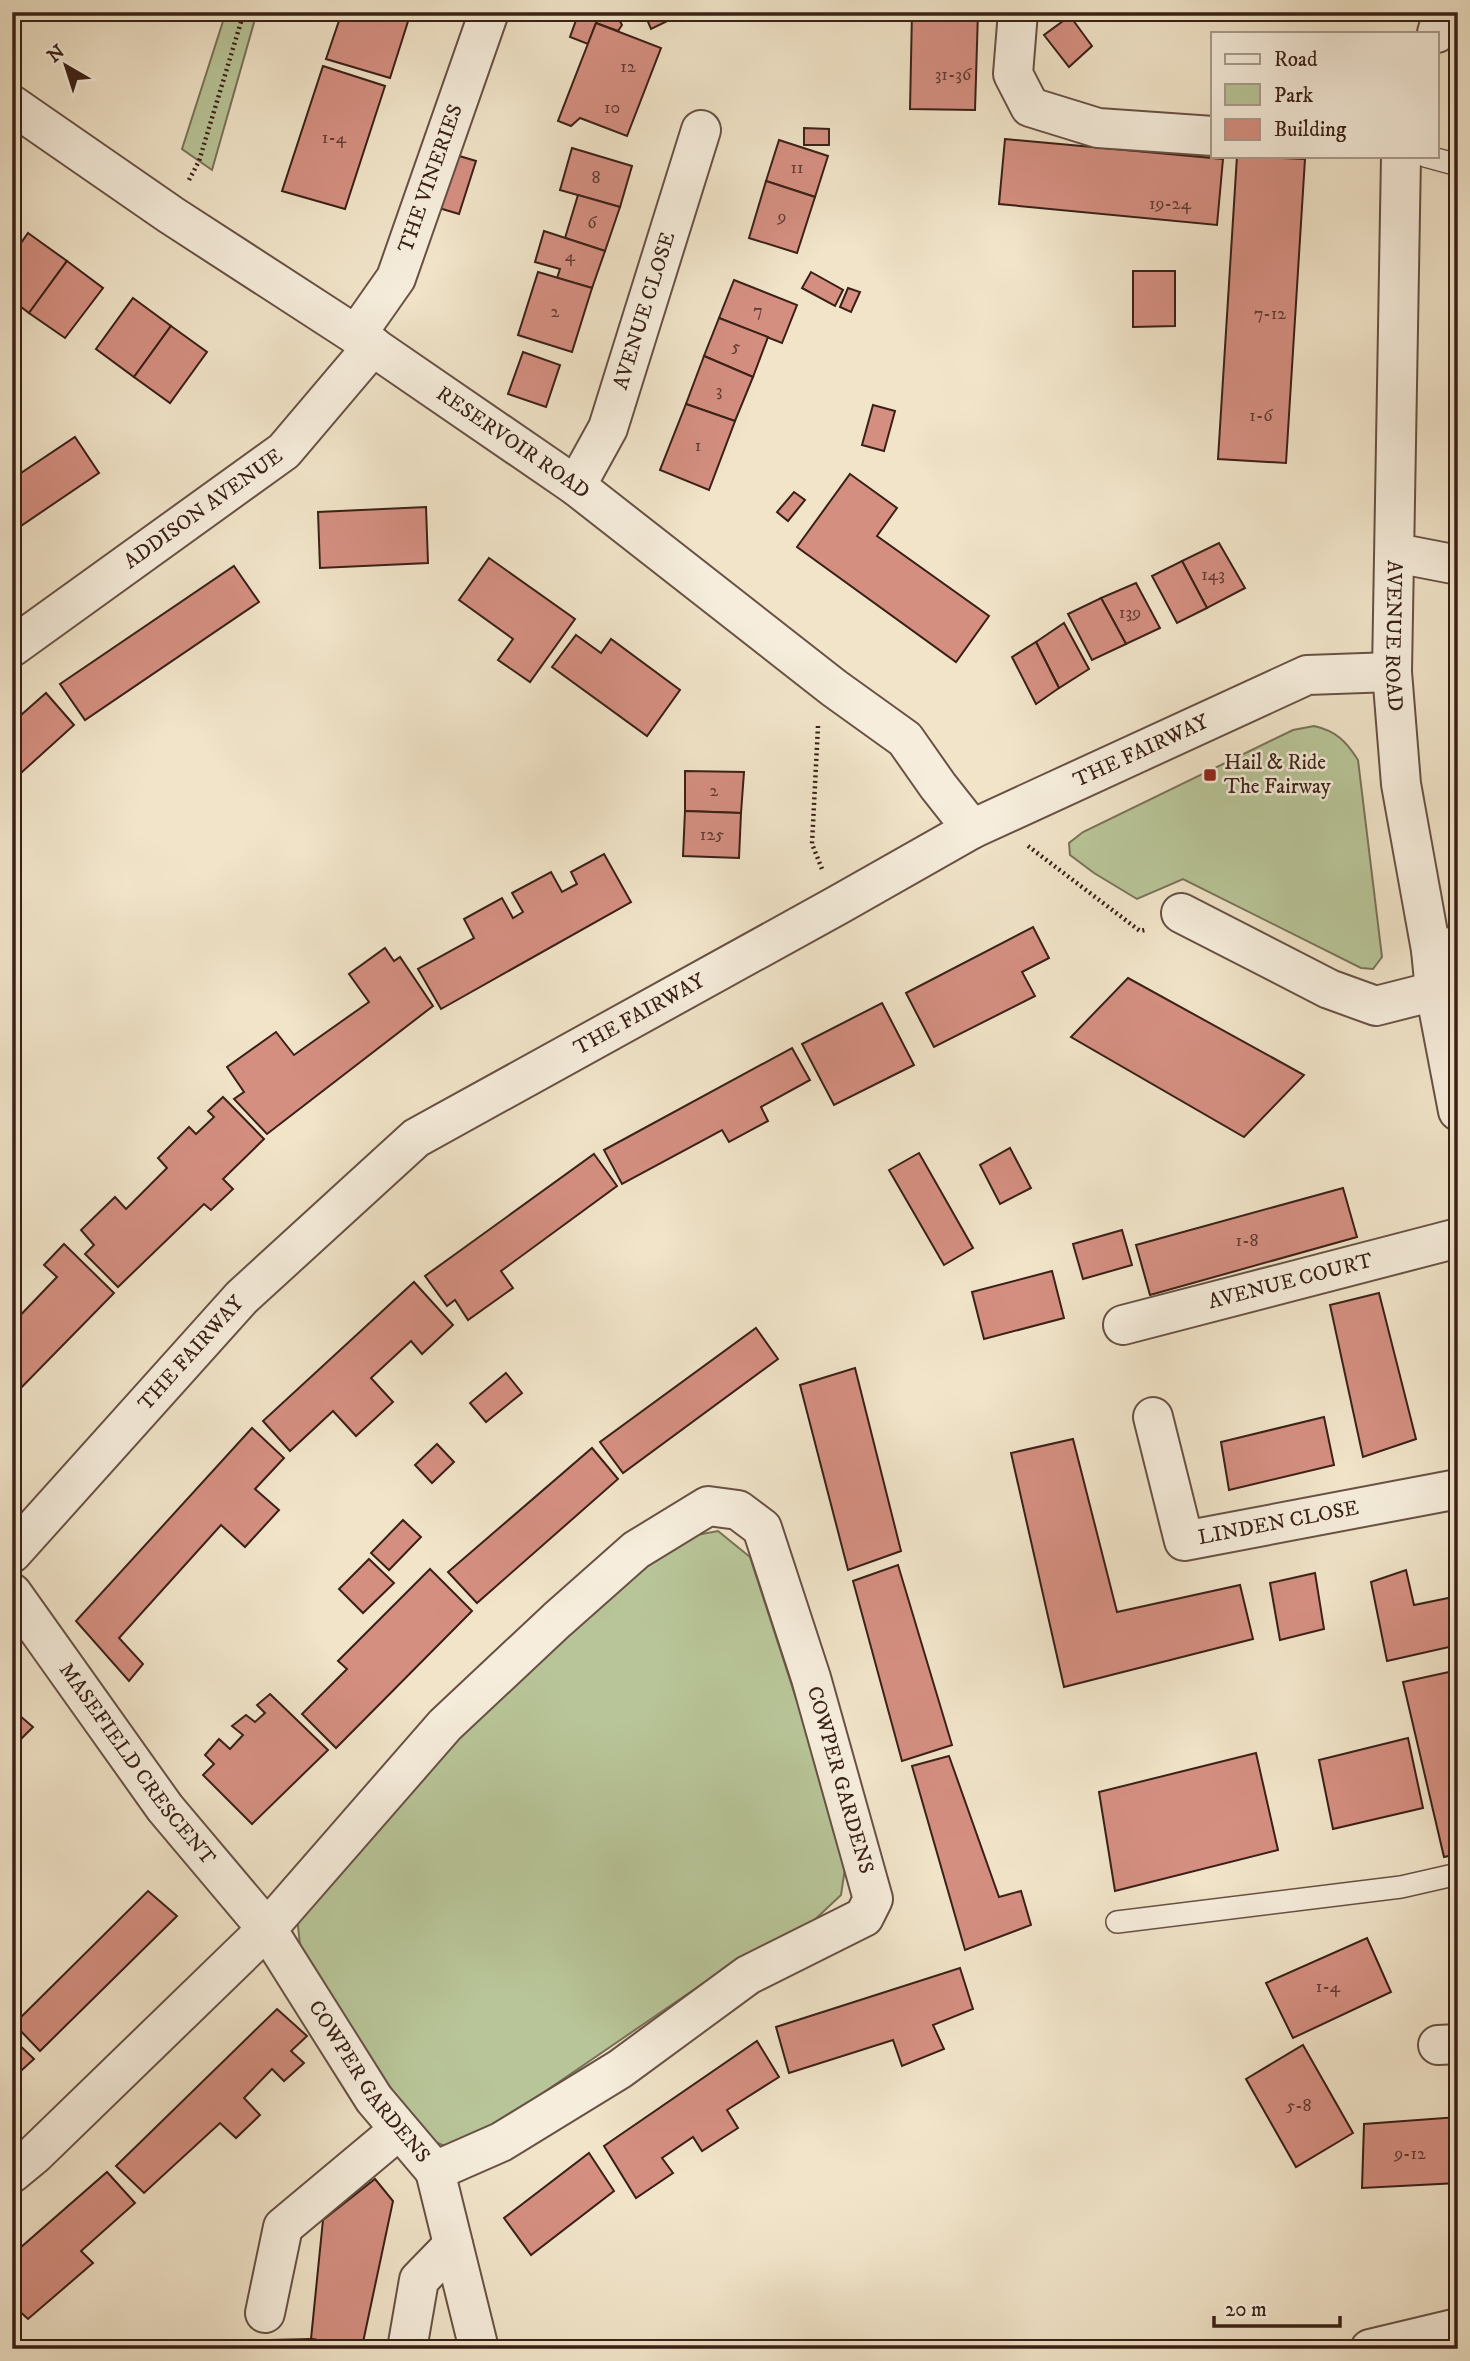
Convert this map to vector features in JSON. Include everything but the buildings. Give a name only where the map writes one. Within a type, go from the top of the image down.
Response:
[{"type":"street","name":"THE VINERIES","points":[[365,341],[396,278],[489,12]]},
{"type":"street","points":[[1017,12],[1013,74],[1030,107],[1098,128],[1211,136]]},
{"type":"street","points":[[1437,32],[1443,12]]},
{"type":"street","name":"RESERVOIR ROAD","points":[[12,105],[171,215],[365,341],[576,486],[834,688],[905,739],[938,786],[982,824]]},
{"type":"street","name":"AVENUE CLOSE","points":[[576,486],[608,428],[701,130]]},
{"type":"street","name":"AVENUE ROAD","points":[[1401,158],[1392,672],[1401,784],[1445,948],[1435,991],[1456,1092]]},
{"type":"street","name":"ADDISON AVENUE","points":[[12,647],[284,451],[365,341]]},
{"type":"street","points":[[1396,553],[1458,565]]},
{"type":"street","name":"THE FAIRWAY","points":[[12,1553],[242,1297],[416,1138],[982,824],[1307,675],[1392,672]]},
{"type":"street","points":[[1181,914],[1329,989],[1376,1006],[1435,991]]},
{"type":"street","name":"AVENUE COURT","points":[[1123,1325],[1458,1238]]},
{"type":"street","name":"LINDEN CLOSE","points":[[1153,1417],[1184,1541],[1458,1489]]},
{"type":"street","name":"COWPER GARDENS","points":[[12,2173],[267,1929],[445,1725],[636,1549],[708,1506],[738,1510],[762,1528],[811,1678],[873,1899],[864,1917],[748,1975],[620,2069],[501,2141],[435,2171],[374,2099],[267,1929]]},
{"type":"street","name":"MASEFIELD CRESCENT","points":[[12,1592],[165,1808],[267,1929]]},
{"type":"street","points":[[265,2313],[283,2227],[399,2130]]},
{"type":"street","points":[[435,2171],[479,2349]]},
{"type":"street","points":[[407,2349],[419,2280],[453,2245]]},
{"type":"street","points":[[1370,2349],[1458,2328]]},
{"type":"lane","points":[[1432,158],[1458,165]]},
{"type":"lane","points":[[1117,1922],[1401,1887],[1458,1874]]},
{"type":"path","points":[[199,161],[244,12]]},
{"type":"path","points":[[834,688],[818,712],[812,844],[838,905]]},
{"type":"path","points":[[982,824],[1140,931],[1181,914]]},
{"type":"green space","points":[[226,12],[257,12],[212,170],[182,149]]},
{"type":"green space","points":[[1314,726],[1340,738],[1358,760],[1382,957],[1373,969],[1361,968],[1183,879],[1137,899],[1070,855],[1069,843],[1083,832],[1293,730]]},
{"type":"green space","points":[[718,1531],[750,1557],[847,1855],[841,1895],[807,1927],[740,1958],[483,2134],[447,2147],[426,2138],[302,1963],[297,1917],[441,1751],[601,1599],[686,1537]]},
{"type":"place","name":"Hail & Ride The Fairway","points":[[1210,775]]}]
